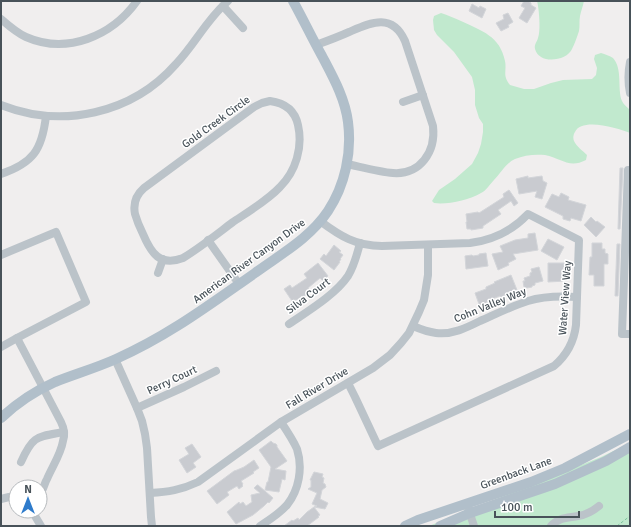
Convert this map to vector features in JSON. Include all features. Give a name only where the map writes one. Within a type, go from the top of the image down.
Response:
[{"type":"main road","name":"American River Canyon Drive","points":[[1,418],[19,402],[43,388],[115,359],[143,346],[182,324],[299,241],[309,233],[328,210],[340,187],[347,164],[349,134],[348,121],[341,95],[335,81],[293,1]]},
{"type":"main road","name":"Greenback Lane","points":[[440,526],[468,508],[565,468],[630,434]]},
{"type":"main road","name":"Greenback Lane","points":[[405,526],[418,520],[555,484],[606,461],[630,447]]},
{"type":"street","points":[[1,19],[18,33],[38,41],[58,44],[71,43],[88,39],[110,28],[126,14],[137,1]]},
{"type":"street","points":[[1,105],[18,111],[46,116],[71,116],[98,112],[137,96],[166,75],[187,52],[209,21],[226,3],[243,28]]},
{"type":"street","points":[[316,46],[369,24],[382,23],[391,25],[398,30],[403,37],[433,126],[434,134],[431,150],[422,163],[412,170],[392,173],[347,164]]},
{"type":"street","points":[[630,62],[628,74],[630,92]]},
{"type":"street","points":[[403,102],[423,95]]},
{"type":"street","name":"Gold Creek Circle","points":[[270,101],[283,104],[296,116],[299,130],[299,149],[297,159],[291,172],[280,188],[208,240],[179,260],[171,261],[156,256],[150,250],[134,210],[135,202],[141,191],[254,107],[270,101]]},
{"type":"street","points":[[1,174],[24,164],[35,152],[41,142],[46,116]]},
{"type":"street","points":[[630,170],[628,170],[629,187],[626,317],[622,334],[630,334]]},
{"type":"street","name":"Water View Way","points":[[320,220],[344,237],[360,244],[382,246],[428,245],[470,243],[488,240],[506,232],[528,214],[579,240],[576,330],[573,341],[565,355],[554,366],[378,446],[348,383]]},
{"type":"street","points":[[1,255],[56,232],[86,302],[1,347]]},
{"type":"street","points":[[208,240],[239,284]]},
{"type":"street","name":"Silva Court","points":[[289,324],[328,296],[343,283],[353,266],[360,244]]},
{"type":"street","name":"Fall River Drive","points":[[150,493],[174,491],[198,482],[281,422],[373,368],[386,358],[401,343],[413,326],[422,306],[427,288],[429,267],[428,245]]},
{"type":"street","points":[[158,273],[163,259]]},
{"type":"street","name":"Cohn Valley Way","points":[[413,326],[428,332],[452,332],[463,329],[529,300],[552,296],[577,296]]},
{"type":"street","points":[[17,338],[61,422],[64,432],[62,447],[46,479]]},
{"type":"street","points":[[115,359],[137,408],[144,428],[147,448],[152,526]]},
{"type":"street","name":"Perry Court","points":[[137,408],[216,371]]},
{"type":"street","points":[[260,526],[275,516],[287,505],[298,483],[300,467],[298,452],[293,440],[281,422]]},
{"type":"street","points":[[21,462],[26,450],[34,440],[43,436],[64,432]]},
{"type":"street","points":[[551,526],[558,520],[583,515],[591,512],[599,506]]},
{"type":"street","points":[[468,508],[474,526]]},
{"type":"path","points":[[617,526],[630,516]]},
{"type":"green space","points":[[537,1],[584,1],[577,36],[572,49],[565,56],[553,60],[547,59],[538,54],[535,49],[535,44],[539,35],[539,14]]},
{"type":"green space","points":[[441,13],[489,35],[503,53],[505,61],[505,76],[508,82],[510,85],[524,89],[534,89],[563,80],[592,79],[596,75],[597,68],[594,59],[595,55],[601,53],[613,58],[618,68],[622,101],[630,110],[630,133],[601,125],[585,125],[574,133],[573,138],[576,145],[587,155],[586,160],[570,163],[545,155],[522,157],[509,163],[483,192],[470,198],[458,201],[434,203],[432,201],[439,190],[455,179],[472,164],[478,153],[483,132],[483,124],[479,118],[475,105],[475,90],[472,77],[454,52],[434,30],[434,16]]},
{"type":"green space","points":[[630,443],[630,526],[429,526],[601,457]]},
{"type":"building","points":[[524,1],[528,1],[536,8],[527,23],[519,18],[525,8],[521,6]]},
{"type":"building","points":[[472,4],[479,8],[480,6],[486,9],[482,18],[469,11]]},
{"type":"building","points":[[508,13],[513,22],[508,25],[509,27],[501,31],[496,23],[504,19],[503,15]]},
{"type":"building","points":[[620,168],[623,168],[620,229],[618,229]]},
{"type":"building","points":[[528,176],[528,178],[542,176],[543,181],[547,183],[542,199],[535,197],[537,191],[519,194],[516,179]]},
{"type":"building","points":[[509,190],[518,203],[514,206],[511,201],[498,210],[501,214],[483,226],[483,228],[471,230],[467,229],[466,214],[479,213],[504,197],[503,194]]},
{"type":"building","points":[[561,193],[569,197],[568,200],[586,205],[581,221],[571,218],[570,221],[563,219],[563,216],[545,207],[552,194],[559,197]]},
{"type":"building","points":[[591,217],[605,227],[596,237],[584,225]]},
{"type":"building","points":[[535,233],[538,250],[513,254],[516,259],[508,263],[509,265],[498,270],[492,254],[503,252],[500,246],[515,240],[528,238],[528,234]]},
{"type":"building","points":[[548,239],[564,247],[557,260],[541,251]]},
{"type":"building","points":[[592,243],[602,243],[602,249],[605,249],[605,253],[608,254],[608,264],[604,264],[604,286],[594,286],[594,275],[589,275],[590,257],[592,257]]},
{"type":"building","points":[[617,244],[620,244],[618,296],[615,296]]},
{"type":"building","points":[[334,245],[343,255],[334,270],[320,259],[324,254],[326,256]]},
{"type":"building","points":[[486,253],[488,266],[466,269],[465,256]]},
{"type":"building","points":[[318,263],[328,276],[323,281],[320,278],[308,288],[310,292],[303,297],[302,296],[297,300],[292,301],[284,289],[290,285],[292,288],[307,278],[304,274]]},
{"type":"building","points":[[548,263],[566,263],[566,281],[548,282]]},
{"type":"building","points":[[539,267],[543,281],[535,283],[532,287],[524,287],[524,278],[530,276],[530,273],[532,272],[531,269]]},
{"type":"building","points":[[511,275],[517,290],[507,295],[487,301],[488,303],[480,307],[475,293],[486,289],[486,287],[495,283],[494,282]]},
{"type":"building","points":[[271,441],[277,445],[287,461],[275,469],[286,471],[285,480],[282,479],[279,492],[265,490],[271,467],[259,450]]},
{"type":"building","points":[[192,444],[201,457],[193,463],[196,467],[187,473],[179,460],[189,454],[185,448]]},
{"type":"building","points":[[254,460],[259,468],[241,481],[243,486],[239,489],[237,486],[227,492],[229,495],[217,504],[207,491],[234,471],[244,467]]},
{"type":"building","points":[[314,472],[323,474],[323,483],[326,487],[322,490],[320,499],[328,503],[325,509],[314,507],[317,506],[312,504],[317,493],[308,489],[311,487],[310,480]]},
{"type":"building","points":[[257,485],[273,498],[269,503],[268,502],[253,515],[236,524],[227,512],[239,502],[240,504],[243,502],[246,506],[252,502],[251,495],[260,493],[254,488]]},
{"type":"building","points":[[314,507],[320,515],[307,526],[284,526],[292,520],[293,521],[298,518],[299,520]]}]
